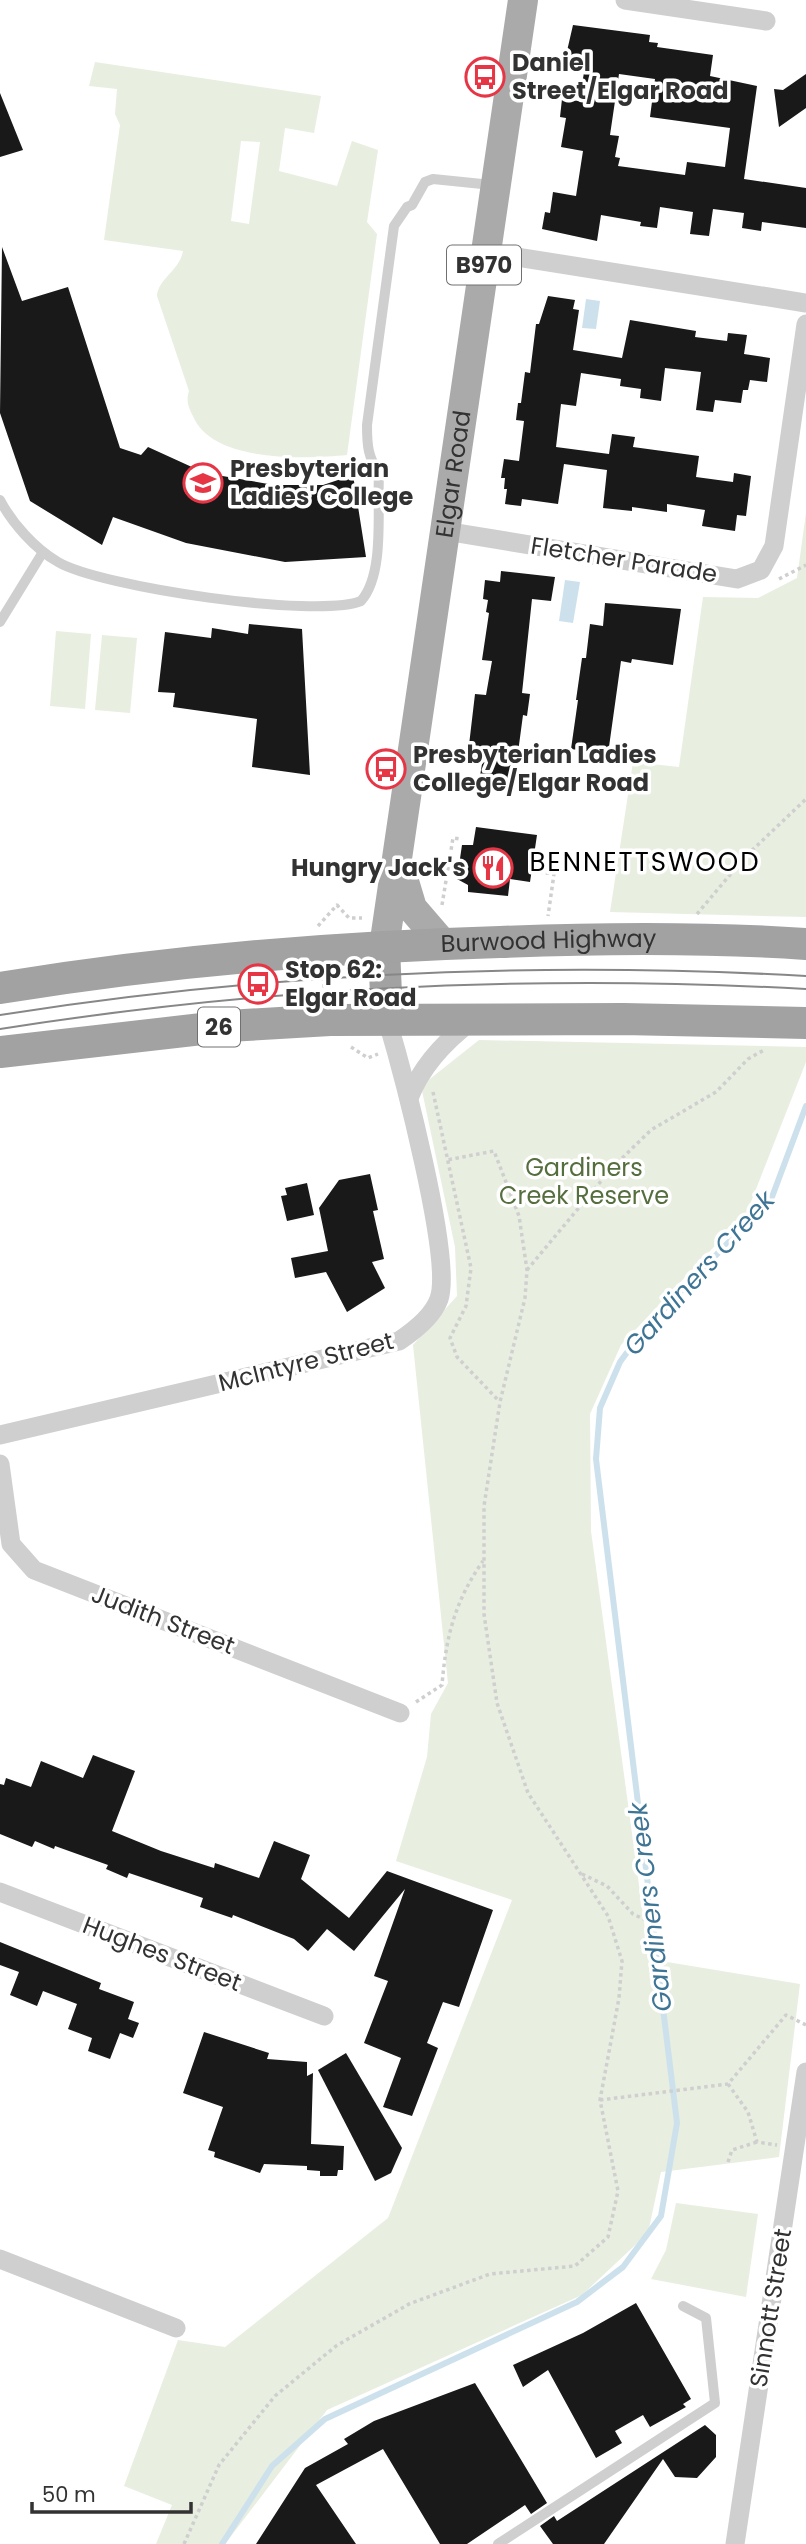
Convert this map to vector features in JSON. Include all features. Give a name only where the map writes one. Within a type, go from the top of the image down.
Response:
[{"type":"highway","name":"Burwood Highway","points":[[0,988],[140,967],[322,951],[386,933],[443,944],[576,939],[806,944]]},
{"type":"highway","points":[[386,933],[387,1019]]},
{"type":"highway","name":"26","points":[[0,1052],[229,1026],[330,1020],[806,1023]]},
{"type":"main road","name":"Elgar Road","points":[[386,933],[523,0]]},
{"type":"main road","points":[[397,858],[412,908],[443,944]]},
{"type":"street","points":[[625,0],[765,21]]},
{"type":"street","points":[[486,253],[806,303]]},
{"type":"street","name":"Fletcher Parade","points":[[445,531],[737,579],[761,570],[774,546],[806,324]]},
{"type":"street","name":"McIntyre Street","points":[[0,1435],[399,1341],[418,1328],[439,1298],[440,1254],[408,1098],[387,1019]]},
{"type":"street","points":[[408,1098],[425,1067],[458,1031],[475,1019]]},
{"type":"street","name":"Judith Street","points":[[0,1464],[11,1544],[34,1570],[400,1713]]},
{"type":"street","name":"Hughes Street","points":[[0,1892],[324,2017]]},
{"type":"street","name":"Sinnott Street","points":[[735,2544],[806,2072]]},
{"type":"street","points":[[0,2259],[176,2328]]},
{"type":"lane","points":[[0,500],[43,552],[74,570],[120,582],[251,602],[335,607],[361,601],[374,581],[377,565],[379,473],[371,464],[367,452],[367,425],[394,226],[425,182],[456,181],[496,186]]},
{"type":"lane","points":[[0,622],[43,552]]},
{"type":"lane","points":[[498,2544],[715,2403],[706,2318],[683,2306]]},
{"type":"path","points":[[693,918],[745,857],[806,799]]},
{"type":"path","points":[[435,911],[444,904],[453,838],[461,839]]},
{"type":"path","points":[[532,871],[554,874],[547,918]]},
{"type":"path","points":[[330,1020],[322,951],[323,934],[317,925],[337,905],[349,918],[386,933]]},
{"type":"path","points":[[527,1270],[612,1168],[651,1130],[716,1092],[748,1059],[768,1048]]},
{"type":"path","points":[[432,1087],[471,1268],[466,1306],[450,1338],[457,1357],[500,1402]]},
{"type":"path","points":[[184,2544],[219,2465],[275,2396],[336,2346],[409,2304],[490,2274],[575,2266],[608,2237],[618,2192],[600,2100],[620,1998],[622,1961],[608,1916],[528,1793],[497,1703],[484,1614],[484,1506],[500,1402],[524,1298],[527,1270],[519,1216],[494,1151],[447,1160]]},
{"type":"path","points":[[400,1713],[442,1685],[446,1639],[466,1586],[484,1560]]},
{"type":"path","points":[[580,1873],[607,1886],[633,1914],[652,1923]]},
{"type":"path","points":[[600,2100],[728,2084],[786,2015],[806,2025]]},
{"type":"path","points":[[728,2084],[748,2112],[757,2141]]},
{"type":"path","points":[[729,2162],[732,2150],[757,2141],[795,2148]]},
{"type":"green space","points":[[95,62],[321,96],[314,133],[285,128],[279,171],[337,186],[352,141],[378,150],[367,222],[377,234],[347,455],[262,455],[219,442],[203,431],[189,406],[189,391],[157,296],[161,284],[178,264],[183,251],[104,240],[120,125],[115,114],[117,89],[89,86]],"holes":[[[241,141],[260,142],[249,224],[231,221]]]},
{"type":"green space","points":[[806,513],[806,917],[610,912],[633,762],[679,767],[703,597],[758,598],[797,578]]},
{"type":"green space","points":[[56,631],[91,634],[85,709],[50,706]]},
{"type":"green space","points":[[102,635],[137,638],[130,713],[95,710]]},
{"type":"green space","name":"Gardiners Creek Reserve","points":[[479,1040],[806,1047],[806,1062],[747,1212],[621,1345],[590,1414],[591,1531],[649,1959],[800,1984],[779,2157],[661,2172],[648,2233],[582,2295],[327,2410],[225,2544],[156,2544],[172,2505],[124,2486],[178,2340],[225,2347],[388,2218],[512,1900],[396,1861],[427,1757],[431,1714],[448,1683],[413,1345],[457,1296],[455,1247],[421,1086]]},
{"type":"green space","points":[[676,2203],[758,2214],[746,2297],[651,2279],[666,2250]]},
{"type":"water","points":[[586,299],[600,301],[596,329],[582,328]]},
{"type":"water","points":[[565,580],[580,582],[573,623],[559,621]]},
{"type":"building","points":[[573,25],[650,35],[649,42],[658,43],[657,47],[713,55],[710,76],[757,86],[744,179],[806,188],[806,228],[762,222],[761,231],[742,228],[744,213],[713,209],[709,236],[690,234],[693,212],[660,207],[657,228],[640,226],[641,222],[601,215],[597,241],[542,229],[545,212],[550,213],[553,192],[576,196],[583,151],[561,147],[566,118],[560,117],[562,99],[579,101],[585,67],[564,64]],"holes":[[[619,74],[655,79],[650,117],[730,128],[725,167],[687,162],[685,175],[618,166],[620,158],[615,157],[619,136],[610,135]]]},
{"type":"building","points":[[806,74],[806,108],[779,127],[774,89],[783,90]]},
{"type":"building","points":[[0,93],[23,150],[0,157]]},
{"type":"building","points":[[2,247],[22,301],[68,287],[120,448],[141,455],[148,447],[205,473],[274,485],[323,485],[353,475],[366,557],[285,562],[186,543],[113,517],[102,545],[30,501],[0,413]]},
{"type":"building","points":[[548,296],[575,300],[573,309],[579,310],[573,350],[622,358],[630,320],[696,331],[695,337],[727,341],[728,333],[747,335],[744,354],[770,358],[767,382],[750,380],[748,390],[743,390],[741,403],[715,400],[713,412],[696,410],[701,372],[665,368],[661,401],[640,398],[641,389],[620,386],[621,379],[581,373],[576,406],[561,404],[556,447],[609,454],[612,434],[635,437],[633,447],[699,456],[696,477],[733,482],[734,473],[751,476],[746,516],[737,515],[735,531],[702,526],[705,510],[667,504],[667,512],[632,507],[632,511],[603,508],[607,470],[564,464],[558,504],[522,499],[521,506],[505,504],[507,489],[504,489],[505,478],[501,478],[504,459],[519,461],[524,421],[516,420],[518,403],[521,403],[525,372],[530,373],[536,324],[539,324]]},
{"type":"building","points":[[501,571],[555,577],[551,601],[532,599],[522,693],[530,694],[527,716],[523,715],[513,790],[479,782],[482,764],[467,762],[475,694],[486,695],[492,661],[482,660],[489,613],[486,612],[488,600],[483,599],[485,580],[500,582]]},
{"type":"building","points":[[605,603],[681,609],[673,665],[632,659],[631,663],[621,661],[608,754],[571,749],[582,658],[586,658],[590,624],[603,626]]},
{"type":"building","points":[[249,624],[302,629],[310,775],[252,767],[257,719],[173,707],[175,693],[158,692],[165,632],[211,638],[212,628],[248,634]]},
{"type":"building","points":[[476,827],[537,835],[530,882],[510,879],[508,896],[468,892],[468,885],[457,879],[462,845],[473,845]]},
{"type":"building","points":[[370,1174],[378,1210],[373,1211],[384,1259],[372,1262],[385,1288],[347,1312],[326,1272],[295,1278],[291,1258],[328,1251],[319,1208],[339,1180]]},
{"type":"building","points":[[307,1183],[314,1215],[287,1221],[281,1196],[287,1195],[285,1188]]},
{"type":"building","points":[[93,1755],[135,1771],[112,1831],[161,1851],[214,1868],[215,1863],[259,1878],[274,1841],[310,1855],[301,1879],[349,1918],[387,1871],[493,1910],[459,2007],[443,2002],[427,2043],[438,2048],[412,2116],[383,2107],[401,2058],[364,2043],[388,1981],[374,1976],[405,1889],[354,1951],[327,1929],[308,1951],[294,1939],[233,1915],[232,1918],[200,1907],[203,1898],[129,1873],[127,1878],[106,1869],[108,1865],[55,1846],[54,1849],[35,1841],[32,1847],[0,1834],[0,1784],[4,1785],[6,1778],[31,1787],[41,1761],[83,1778]]},
{"type":"building","points":[[0,1942],[101,1983],[99,1989],[134,2002],[128,2019],[139,2023],[133,2038],[120,2033],[110,2059],[88,2051],[92,2038],[68,2029],[77,2004],[43,1991],[37,2006],[10,1995],[19,1972],[0,1965]]},
{"type":"building","points":[[204,2032],[269,2053],[267,2059],[307,2062],[307,2076],[313,2073],[311,2144],[344,2146],[343,2170],[338,2170],[337,2176],[320,2176],[320,2171],[307,2170],[307,2166],[264,2164],[260,2173],[214,2157],[215,2152],[208,2150],[223,2107],[183,2093]]},
{"type":"building","points":[[346,2053],[402,2148],[391,2173],[375,2181],[318,2070]]},
{"type":"building","points":[[636,2303],[691,2399],[683,2404],[686,2407],[650,2427],[643,2415],[615,2431],[622,2443],[596,2458],[548,2370],[523,2387],[513,2365],[583,2333]]},
{"type":"building","points":[[475,2383],[547,2503],[531,2514],[525,2505],[467,2544],[440,2544],[383,2449],[316,2485],[356,2544],[256,2544],[305,2468],[348,2444],[344,2439],[374,2421]]},
{"type":"building","points":[[705,2425],[716,2435],[716,2457],[697,2478],[675,2477],[663,2459],[604,2544],[553,2544],[540,2526],[554,2516],[557,2521]]},
{"type":"waterway","name":"Gardiners Creek","points":[[222,2544],[272,2466],[325,2419],[577,2302],[623,2267],[661,2216],[677,2123],[596,1459],[600,1408],[620,1362],[642,1332],[772,1197],[806,1106]]},
{"type":"tram line","points":[[0,1015],[200,989],[402,974],[604,970],[806,976]]},
{"type":"tram line","points":[[0,1029],[200,1003],[402,988],[604,983],[806,989]]},
{"type":"place","name":"Daniel Street/Elgar Road","points":[[485,77]]},
{"type":"place","name":"Presbyterian Ladies' College","points":[[203,483]]},
{"type":"place","name":"Presbyterian Ladies College/Elgar Road","points":[[386,769]]},
{"type":"place","name":"Hungry Jack's","points":[[493,868]]},
{"type":"place","name":"Stop 62: Elgar Road","points":[[258,984]]},
{"type":"district","name":"BENNETTSWOOD","points":[[645,862]]}]
